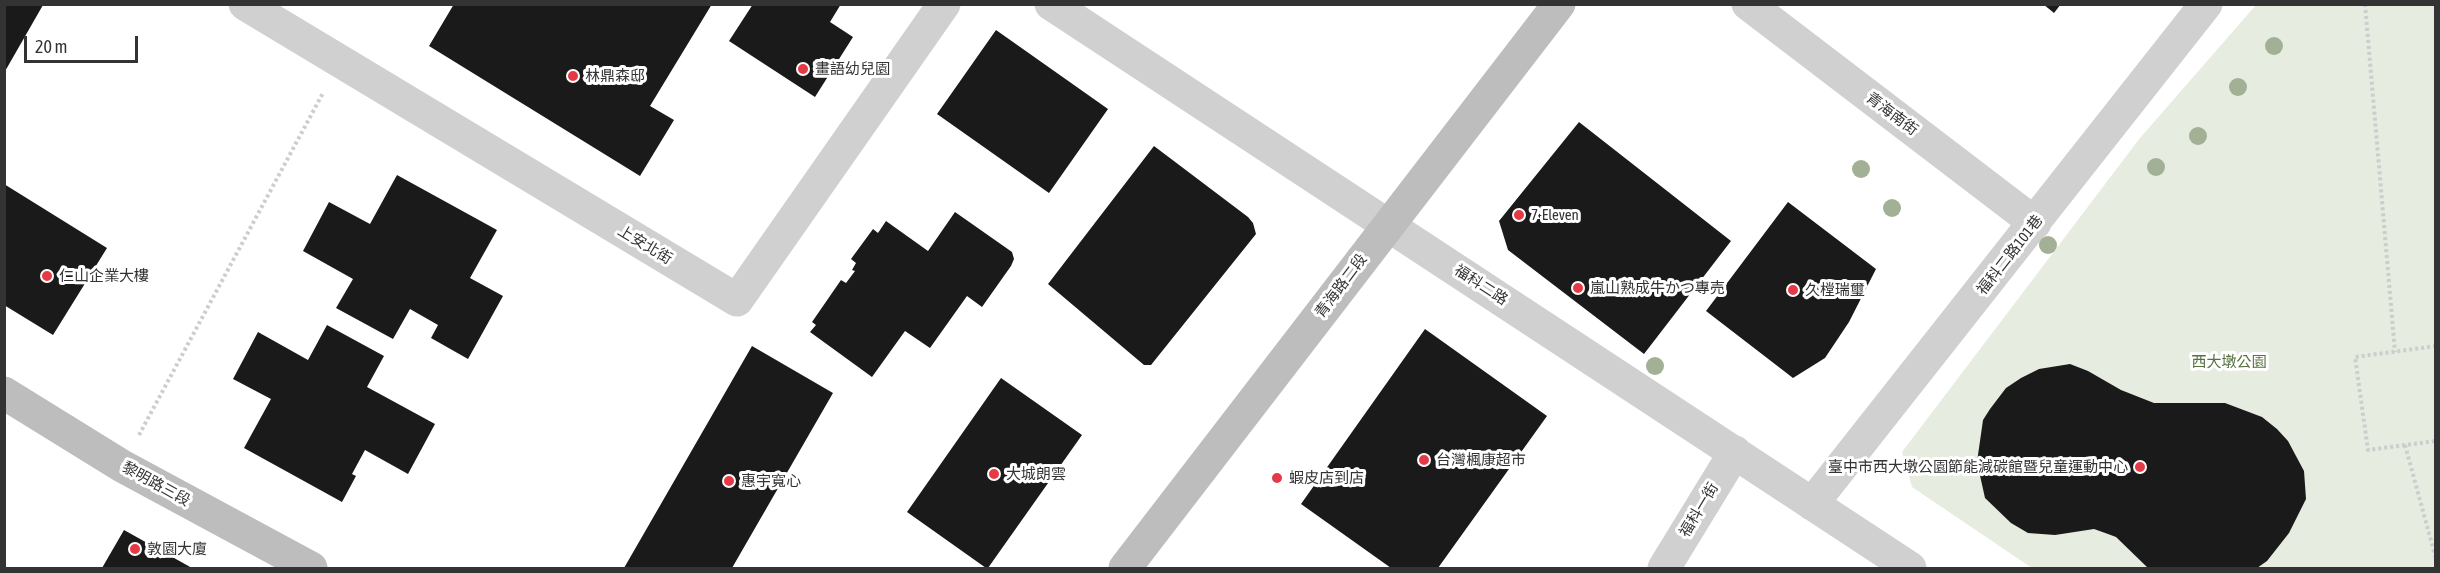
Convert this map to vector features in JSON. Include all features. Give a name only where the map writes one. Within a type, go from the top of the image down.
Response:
[{"type":"main road","name":"青海路二段","points":[[1125,568],[1559,4]]},
{"type":"main road","name":"黎明路三段","points":[[4,393],[122,466],[311,568]]},
{"type":"street","name":"上安北街","points":[[245,4],[339,63],[737,300],[944,4]]},
{"type":"street","name":"福科二路","points":[[1051,4],[1910,568]]},
{"type":"street","name":"青海南街","points":[[1748,4],[2035,223]]},
{"type":"street","name":"福科二路101巷","points":[[1812,504],[2206,4]]},
{"type":"street","name":"福科一街","points":[[1664,568],[1735,452]]},
{"type":"path","points":[[2365,4],[2395,352]]},
{"type":"path","points":[[122,466],[339,63]]},
{"type":"path","points":[[2436,346],[2355,357],[2368,450],[2436,441]]},
{"type":"path","points":[[2405,445],[2436,559]]},
{"type":"green space","name":"西大墩公園","points":[[2256,5],[2435,5],[2435,568],[2032,568],[1912,487],[1902,452],[2140,138]]},
{"type":"building","name":"林鼎森邸","points":[[454,4],[712,4],[650,106],[674,120],[640,176],[429,46]]},
{"type":"building","name":"畫語幼兒園","points":[[753,4],[841,4],[830,22],[853,37],[815,97],[729,41]]},
{"type":"building","points":[[2043,4],[2061,4],[2054,13]]},
{"type":"building","points":[[4,5],[43,5],[4,73]]},
{"type":"building","points":[[996,30],[1108,109],[1049,193],[937,114]]},
{"type":"building","points":[[1579,122],[1731,241],[1644,354],[1508,250],[1499,221]]},
{"type":"building","points":[[1154,146],[1248,217],[1253,223],[1256,234],[1151,365],[1144,365],[1048,284]]},
{"type":"building","points":[[397,175],[497,230],[470,278],[503,296],[468,359],[431,338],[438,325],[410,309],[393,339],[336,308],[353,279],[303,251],[329,202],[370,224]]},
{"type":"building","name":"仁山企業大樓","points":[[4,184],[107,248],[53,335],[4,305]]},
{"type":"building","name":"久樘瑞璽","points":[[1788,202],[1876,269],[1849,322],[1825,358],[1793,378],[1706,311]]},
{"type":"building","points":[[955,212],[1012,252],[1014,259],[982,307],[967,296],[930,348],[905,331],[872,377],[810,332],[816,325],[812,322],[841,280],[846,283],[855,271],[852,270],[856,263],[851,259],[873,229],[878,233],[886,221],[928,251]]},
{"type":"building","points":[[327,325],[384,356],[367,387],[435,424],[408,474],[365,450],[352,474],[356,476],[342,502],[244,448],[271,399],[233,379],[258,332],[308,360]]},
{"type":"building","name":"台灣楓康超市","points":[[1425,329],[1547,416],[1438,568],[1391,568],[1301,504]]},
{"type":"building","name":"惠宇寬心","points":[[752,346],[833,393],[732,568],[624,568]]},
{"type":"building","name":"臺中市西大墩公園節能減碳館暨兒童運動中心","points":[[2070,364],[2088,371],[2121,390],[2154,403],[2225,403],[2262,417],[2277,429],[2288,441],[2304,471],[2306,499],[2289,533],[2267,561],[2257,568],[2148,568],[2116,537],[2094,529],[2055,535],[2028,533],[2011,523],[1985,498],[1977,462],[1983,420],[2006,388],[2021,378],[2039,369]]},
{"type":"building","name":"大城朗雲","points":[[1001,378],[1082,435],[986,568],[907,512]]},
{"type":"building","name":"敦園大廈","points":[[124,530],[192,568],[102,568]]},
{"type":"place","name":"畫語幼兒園","points":[[803,69]]},
{"type":"place","name":"林鼎森邸","points":[[573,76]]},
{"type":"place","name":"7-Eleven","points":[[1519,215]]},
{"type":"place","name":"仁山企業大樓","points":[[47,276]]},
{"type":"place","name":"嵐山熟成牛かつ專売","points":[[1578,288]]},
{"type":"place","name":"久樘瑞璽","points":[[1793,290]]},
{"type":"place","name":"台灣楓康超市","points":[[1424,460]]},
{"type":"place","name":"臺中市西大墩公園節能減碳館暨兒童運動中心","points":[[2140,467]]},
{"type":"place","name":"大城朗雲","points":[[994,474]]},
{"type":"place","name":"蝦皮店到店","points":[[1277,478]]},
{"type":"place","name":"惠宇寬心","points":[[729,481]]},
{"type":"place","name":"敦園大廈","points":[[135,549]]}]
